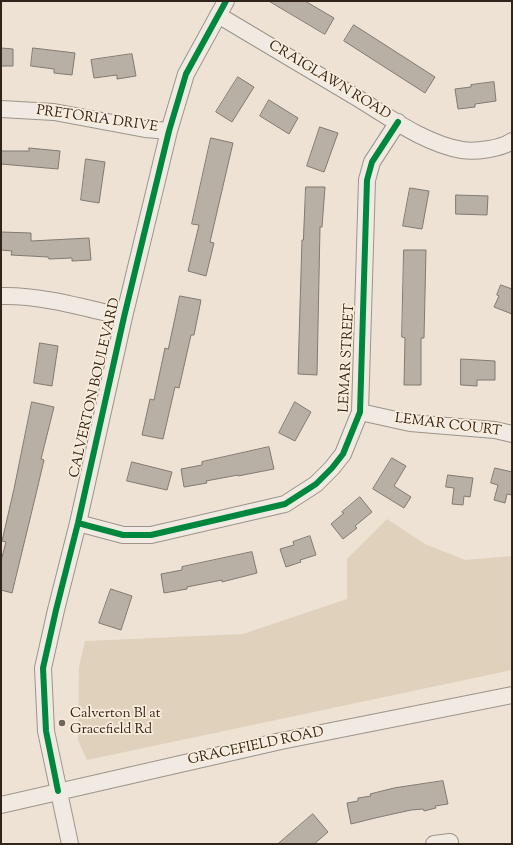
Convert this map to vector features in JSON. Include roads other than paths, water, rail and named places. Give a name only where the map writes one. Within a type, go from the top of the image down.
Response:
[{"type":"street","name":"CALVERTON BOULEVARD","points":[[70,844],[46,731],[43,668],[78,523],[124,317],[169,131],[186,74],[226,1]]},
{"type":"street","name":"CRAIGLAWN ROAD","points":[[218,15],[398,122],[436,142],[463,150],[492,149],[512,141]]},
{"type":"street","name":"PRETORIA DRIVE","points":[[1,109],[54,112],[145,129],[169,131]]},
{"type":"street","name":"LEMAR STREET","points":[[78,523],[123,535],[152,535],[285,504],[316,484],[332,468],[342,454],[360,412],[367,180],[372,162],[398,122]]},
{"type":"street","points":[[1,296],[13,296],[69,304],[124,317]]},
{"type":"street","name":"LEMAR COURT","points":[[360,412],[410,423],[496,430],[512,434]]},
{"type":"street","name":"GRACEFIELD ROAD","points":[[1,804],[281,741],[512,695]]},
{"type":"street","points":[[434,844],[450,842]]},
{"type":"place","name":"Calverton Bl at Gracefield Rd","points":[[62,723]]}]
